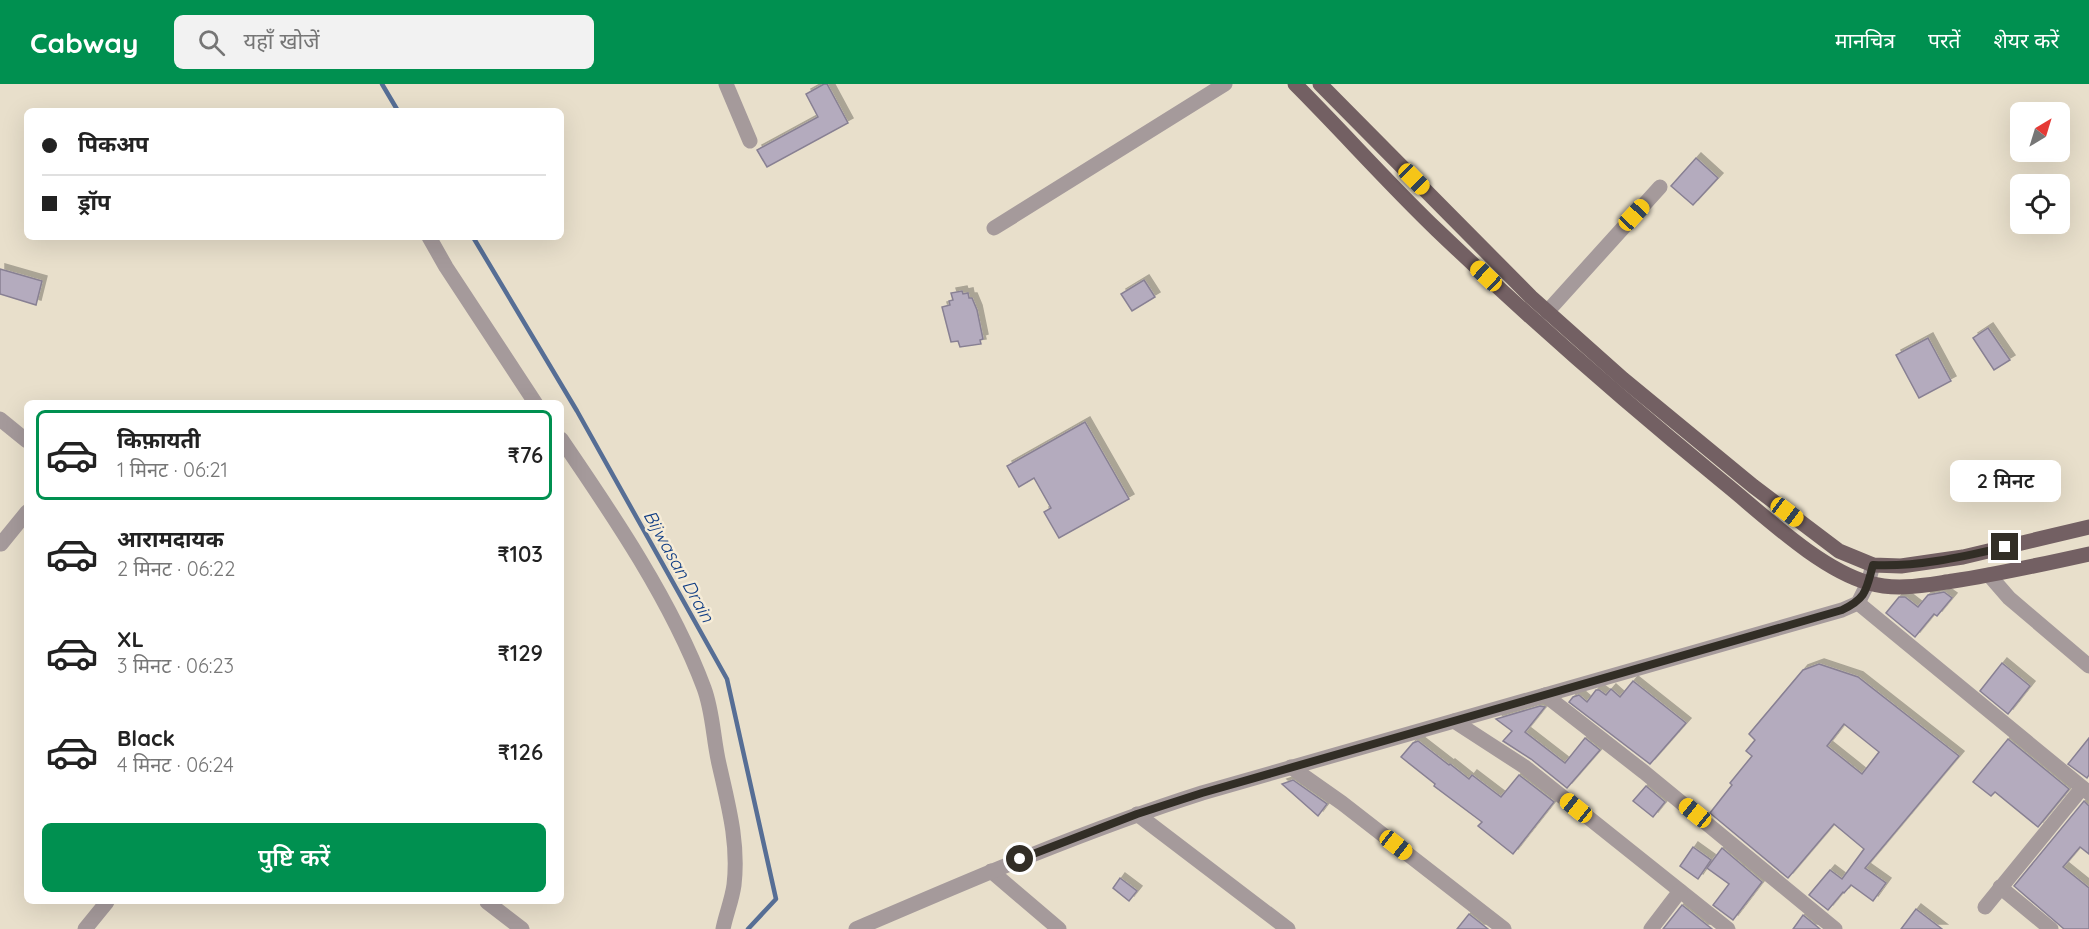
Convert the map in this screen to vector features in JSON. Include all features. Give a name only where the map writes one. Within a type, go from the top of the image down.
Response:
[{"type":"main road","points":[[1295,84],[1435,228],[1554,339],[1650,423],[1803,547],[1832,567],[1868,583],[1890,587],[1921,586],[1989,575],[2089,554]]},
{"type":"main road","points":[[1320,84],[1530,297],[1623,379],[1753,486],[1839,550],[1873,565],[1901,566],[1963,557],[2089,527]]},
{"type":"street","points":[[726,84],[750,141]]},
{"type":"street","points":[[994,228],[1225,84]]},
{"type":"street","points":[[1547,312],[1660,187]]},
{"type":"street","points":[[431,240],[529,400]]},
{"type":"street","points":[[0,419],[24,439]]},
{"type":"street","points":[[564,445],[638,558],[686,644],[705,688],[711,709],[718,760],[736,846],[734,888],[723,929]]},
{"type":"street","points":[[1,544],[24,516]]},
{"type":"street","points":[[855,929],[991,871],[1137,814],[1842,610],[1858,603],[1868,583],[1873,565]]},
{"type":"street","points":[[1989,575],[2009,598],[2089,666]]},
{"type":"street","points":[[1858,603],[2086,791],[1984,907]]},
{"type":"street","points":[[1545,695],[1644,772],[1835,929]]},
{"type":"street","points":[[1454,721],[1525,767],[1728,929]]},
{"type":"street","points":[[1292,768],[1342,803],[1504,929]]},
{"type":"street","points":[[1137,814],[1279,926]]},
{"type":"street","points":[[991,871],[1059,929]]},
{"type":"street","points":[[2000,887],[2051,929]]},
{"type":"street","points":[[1651,929],[1680,891]]},
{"type":"street","points":[[85,929],[105,904]]},
{"type":"street","points":[[490,904],[522,929]]},
{"type":"building","points":[[827,84],[848,123],[767,167],[757,150],[818,117],[806,94]]},
{"type":"building","points":[[1696,158],[1718,178],[1693,205],[1671,186]]},
{"type":"building","points":[[0,269],[42,281],[36,305],[0,294]]},
{"type":"building","points":[[1144,280],[1155,297],[1132,311],[1121,294]]},
{"type":"building","points":[[962,291],[963,294],[968,293],[969,298],[972,298],[977,310],[983,339],[980,340],[981,344],[960,347],[958,341],[951,342],[942,307],[950,305],[949,301],[953,300],[951,293]]},
{"type":"building","points":[[1988,328],[2010,360],[1994,370],[1973,338]]},
{"type":"building","points":[[1928,338],[1951,381],[1919,398],[1896,355]]},
{"type":"building","points":[[1085,422],[1129,499],[1059,538],[1044,512],[1051,508],[1034,478],[1019,487],[1007,466]]},
{"type":"building","points":[[1944,592],[1952,598],[1937,616],[1934,614],[1915,637],[1886,613],[1899,597],[1905,597],[1918,607],[1928,595]]},
{"type":"building","points":[[2002,663],[2030,686],[2008,714],[1980,691]]},
{"type":"building","points":[[1819,664],[1858,677],[1959,756],[1865,868],[1886,883],[1873,901],[1851,885],[1828,910],[1809,895],[1830,870],[1842,879],[1864,849],[1834,824],[1788,878],[1710,813],[1752,756],[1746,751],[1755,740],[1749,734],[1803,670]],"holes":[[[1844,724],[1879,752],[1862,774],[1827,746]]]},
{"type":"building","points":[[1633,681],[1686,723],[1650,764],[1569,702],[1573,697],[1579,695],[1587,702],[1596,690],[1606,695],[1611,689],[1620,697]]},
{"type":"building","points":[[1540,706],[1545,707],[1525,732],[1565,763],[1585,738],[1600,750],[1567,788],[1531,759],[1503,741],[1512,731],[1496,719]]},
{"type":"building","points":[[2089,738],[2089,775],[2087,778],[2068,764]]},
{"type":"building","points":[[2008,739],[2069,789],[2038,827],[1995,792],[1991,796],[1973,782]]},
{"type":"building","points":[[1418,741],[1469,779],[1472,775],[1501,797],[1519,775],[1554,802],[1513,854],[1478,826],[1482,822],[1434,786],[1435,784],[1401,757],[1413,743]]},
{"type":"building","points":[[1293,780],[1327,804],[1318,816],[1282,784]]},
{"type":"building","points":[[1646,786],[1665,802],[1653,817],[1633,801]]},
{"type":"building","points":[[2084,801],[2089,806],[2089,854],[2080,847],[2063,867],[2089,888],[2089,929],[2064,929],[2014,886]]},
{"type":"building","points":[[1693,847],[1711,860],[1698,879],[1680,866]]},
{"type":"building","points":[[1722,848],[1762,882],[1733,920],[1713,905],[1729,884],[1707,868]]},
{"type":"building","points":[[1120,878],[1137,891],[1129,901],[1113,888]]},
{"type":"building","points":[[1682,905],[1712,929],[1663,929]]},
{"type":"building","points":[[1916,909],[1942,929],[1901,929]]},
{"type":"building","points":[[1469,914],[1488,929],[1457,929]]},
{"type":"building","points":[[1803,915],[1820,929],[1793,929]]},
{"type":"waterway","name":"Bijwasan Drain","points":[[382,84],[396,108]]},
{"type":"waterway","name":"Bijwasan Drain","points":[[475,240],[577,411],[727,679],[776,899],[748,929]]},
{"type":"route","points":[[1020,859],[1137,814],[1202,793],[1842,610],[1858,603],[1868,583],[1873,565],[1901,566],[1963,557],[2005,547]]}]
